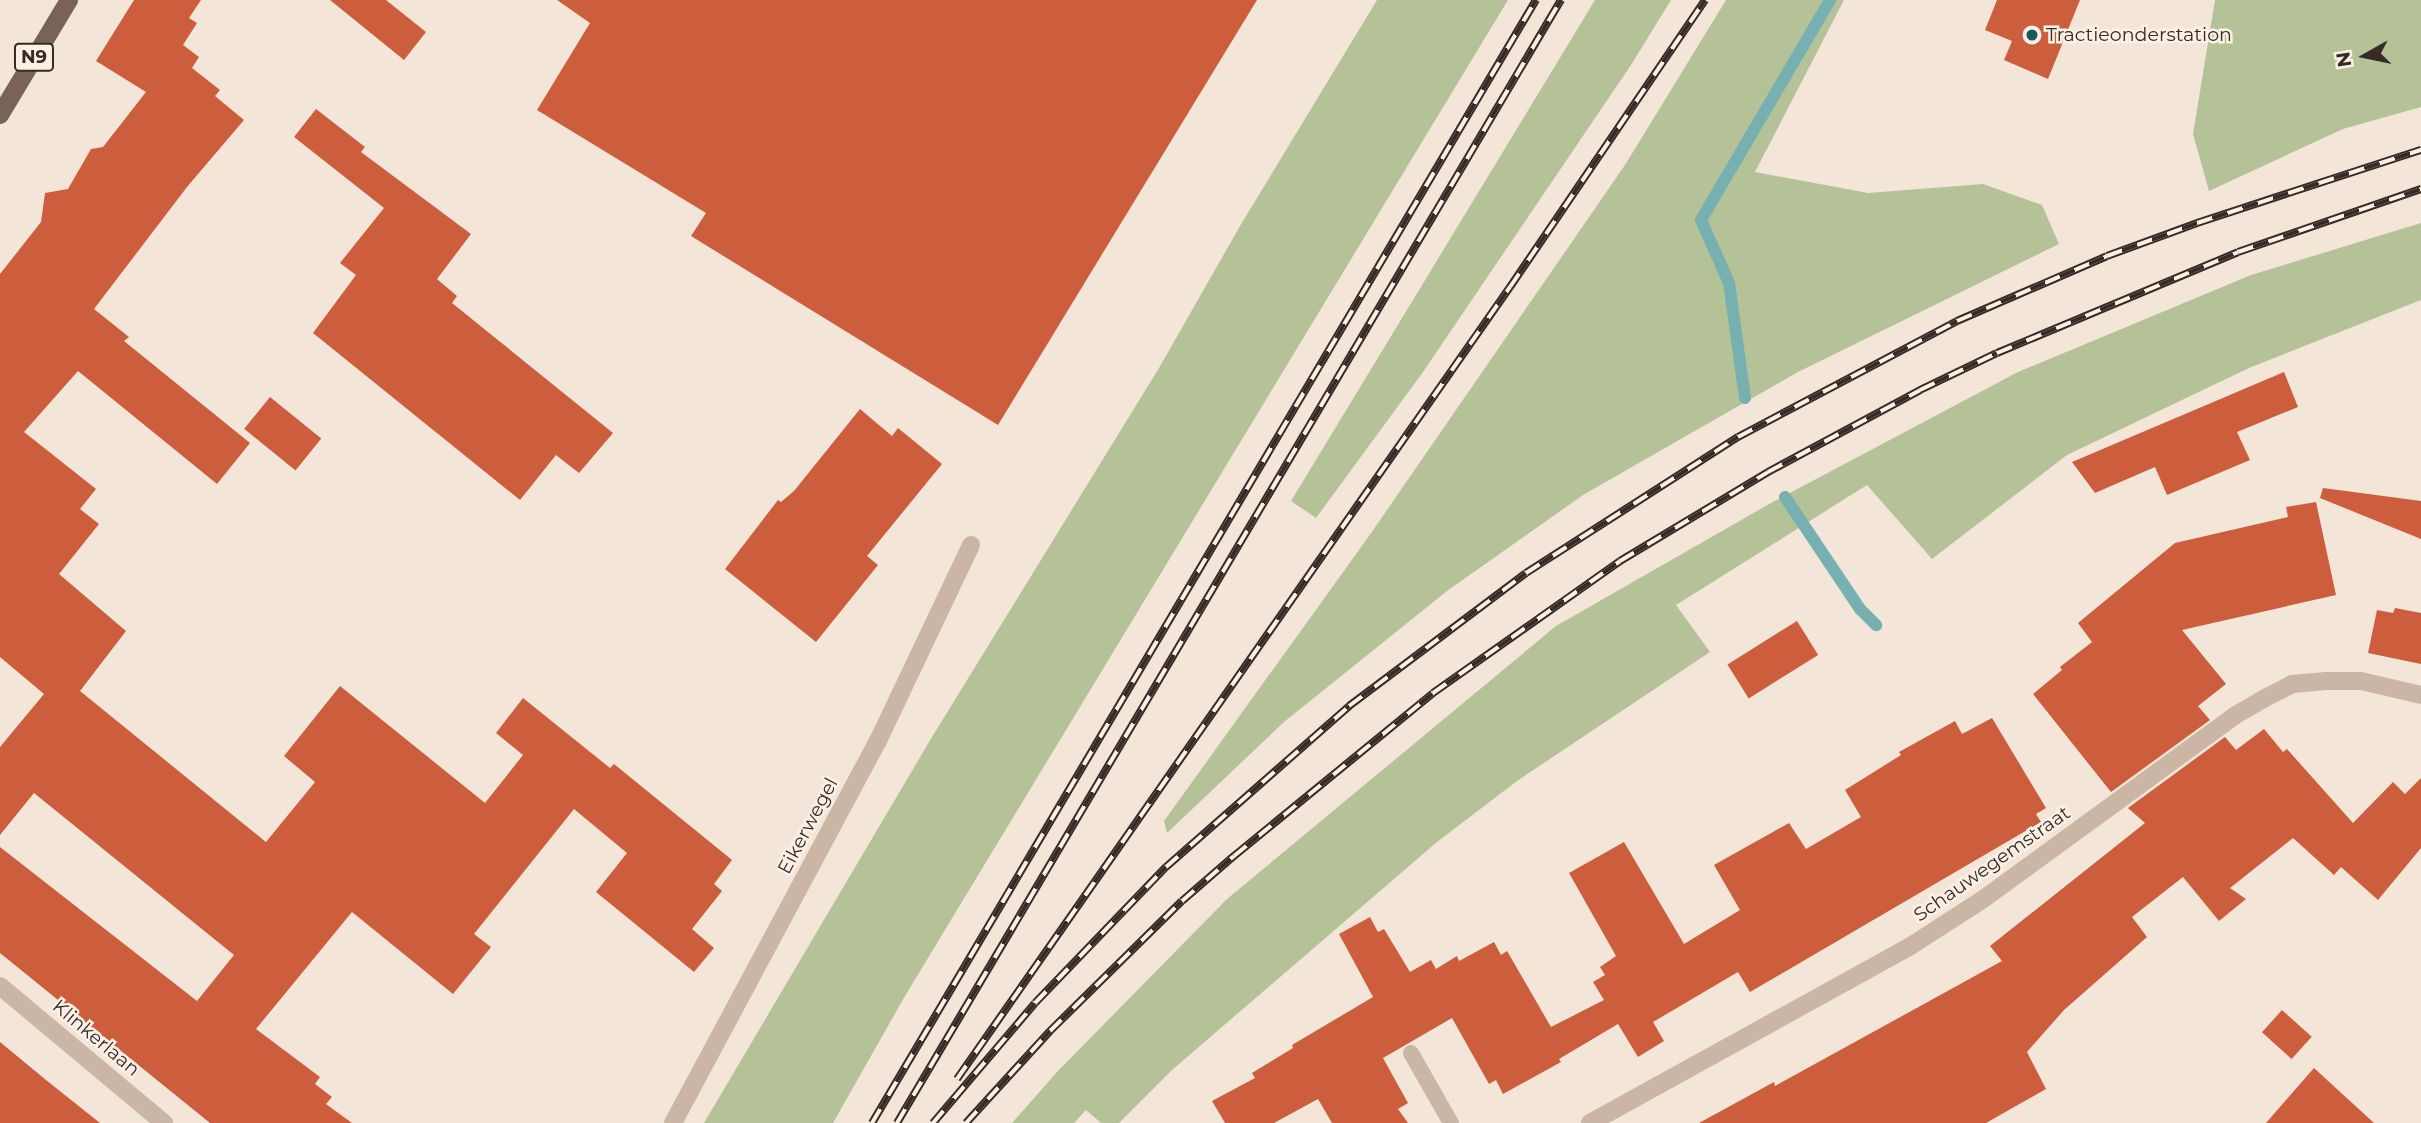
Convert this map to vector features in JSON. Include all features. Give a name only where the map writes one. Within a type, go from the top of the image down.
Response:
[{"type":"main road","name":"N9","points":[[0,115],[68,0]]},
{"type":"street","name":"Eikerwegel","points":[[673,1123],[878,741],[971,545]]},
{"type":"street","name":"Schauwegemstraat","points":[[1590,1123],[1909,947],[2004,884],[2234,716],[2292,684],[2361,681],[2421,695]]},
{"type":"street","name":"Klinkerlaan","points":[[0,986],[164,1123]]},
{"type":"lane","points":[[1411,1053],[1451,1123]]},
{"type":"green space","points":[[1377,0],[1508,0],[905,996],[833,1123],[704,1123],[932,737],[1159,368],[1240,226]]},
{"type":"green space","points":[[1595,0],[1671,0],[1631,65],[1423,372],[1316,518],[1291,501]]},
{"type":"green space","points":[[1726,0],[1844,0],[1755,172],[1868,193],[1983,184],[2042,205],[2059,244],[1798,372],[1583,495],[1447,591],[1284,722],[1167,833],[1164,821],[1369,536],[1625,165]]},
{"type":"green space","points":[[2215,0],[2421,0],[2421,107],[2343,129],[2209,191],[2193,134]]},
{"type":"green space","points":[[2421,223],[2421,300],[2249,368],[2067,455],[1932,559],[1867,485],[1676,605],[1710,652],[1517,781],[1437,842],[1172,1070],[1119,1123],[1101,1123],[1086,1110],[1074,1123],[1012,1123],[1057,1072],[1227,899],[1556,626],[1771,503],[2018,372],[2251,275]]},
{"type":"building","points":[[134,0],[201,0],[189,18],[197,23],[183,45],[199,57],[192,68],[220,90],[215,96],[244,120],[187,187],[94,309],[129,337],[124,341],[250,443],[217,484],[78,371],[24,432],[96,489],[80,509],[99,524],[59,574],[126,631],[80,691],[266,842],[315,782],[284,756],[340,686],[485,803],[523,755],[496,733],[523,698],[610,768],[614,764],[732,860],[714,884],[722,891],[692,929],[714,948],[694,972],[596,892],[627,853],[574,809],[474,934],[491,947],[453,994],[352,912],[256,1029],[320,1077],[315,1084],[332,1097],[326,1104],[352,1123],[210,1123],[0,953],[0,847],[197,1001],[234,955],[34,793],[0,835],[0,747],[44,694],[0,657],[0,274],[41,222],[45,193],[68,189],[91,149],[103,147],[146,92],[96,61]]},
{"type":"building","points":[[330,0],[386,0],[426,32],[404,60]]},
{"type":"building","points":[[557,0],[1257,0],[998,425],[691,236],[706,213],[537,110],[590,23]]},
{"type":"building","name":"Tractieonderstation","points":[[1997,0],[2080,0],[2048,79],[2004,60],[2012,41],[1985,30]]},
{"type":"building","points":[[316,109],[365,147],[361,152],[471,234],[437,279],[457,296],[452,303],[613,433],[579,473],[556,455],[520,500],[313,333],[356,275],[340,263],[384,208],[294,137]]},
{"type":"building","points":[[2284,372],[2298,407],[2237,432],[2250,460],[2167,495],[2155,467],[2095,493],[2072,462]]},
{"type":"building","points":[[270,397],[321,439],[295,470],[244,429]]},
{"type":"building","points":[[860,409],[892,436],[898,428],[942,464],[867,556],[878,565],[816,642],[725,569],[778,500],[781,502],[794,491]]},
{"type":"building","points":[[2323,488],[2421,501],[2421,539],[2320,498]]},
{"type":"building","points":[[2316,502],[2336,595],[2182,630],[2226,684],[2198,706],[2210,720],[2111,792],[2033,694],[2062,670],[2060,667],[2092,642],[2078,623],[2175,543],[2288,517],[2286,507]]},
{"type":"building","points":[[2395,608],[2421,613],[2421,664],[2368,653],[2377,610],[2393,613]]},
{"type":"building","points":[[1797,621],[1818,655],[1749,698],[1727,664]]},
{"type":"building","points":[[1992,718],[2046,808],[2036,814],[2041,822],[1750,992],[1738,972],[1653,1022],[1664,1041],[1638,1057],[1618,1024],[1559,1059],[1561,1062],[1503,1094],[1496,1080],[1489,1084],[1452,1018],[1383,1058],[1408,1103],[1398,1109],[1408,1123],[1332,1123],[1318,1099],[1274,1123],[1225,1123],[1212,1101],[1255,1078],[1252,1073],[1293,1048],[1292,1045],[1373,997],[1339,934],[1370,917],[1378,932],[1384,929],[1410,972],[1431,960],[1436,969],[1457,956],[1459,961],[1494,942],[1501,955],[1507,951],[1551,1027],[1604,1000],[1593,982],[1605,975],[1600,967],[1616,956],[1569,873],[1624,842],[1684,944],[1740,910],[1714,865],[1789,823],[1806,849],[1861,817],[1845,790],[1901,755],[1899,752],[1955,721],[1962,734]]},
{"type":"building","points":[[2264,729],[2283,752],[2287,749],[2353,823],[2393,782],[2405,794],[2421,778],[2421,848],[2378,900],[2341,867],[2334,875],[2293,838],[2230,888],[2246,899],[2219,921],[2183,877],[2132,917],[2147,937],[2064,1010],[2027,1052],[2046,1089],[1986,1123],[1699,1123],[1774,1082],[1775,1086],[2002,961],[1990,946],[2145,823],[2128,808],[2225,737],[2236,750]]},
{"type":"building","points":[[2282,1010],[2312,1037],[2292,1059],[2262,1032]]},
{"type":"building","points":[[0,1042],[46,1080],[100,1123],[0,1123]]},
{"type":"building","points":[[2314,1068],[2374,1123],[2266,1123]]},
{"type":"waterway","points":[[1745,398],[1729,283],[1701,220],[1830,0]]},
{"type":"waterway","points":[[1785,497],[1860,609],[1876,625]]},
{"type":"railway","points":[[872,1123],[1536,0]]},
{"type":"railway","points":[[897,1123],[1561,0]]},
{"type":"railway","points":[[957,1079],[1510,287],[1705,0]]},
{"type":"railway","points":[[933,1123],[1035,1003],[1166,867],[1349,706],[1526,573],[1738,437],[1957,321],[2107,256],[2197,223],[2421,150]]},
{"type":"railway","points":[[966,1123],[1050,1031],[1182,901],[1234,856],[1433,693],[1620,561],[1768,472],[1920,390],[1997,353],[2238,252],[2421,189]]},
{"type":"place","name":"Tractieonderstation","points":[[2032,35]]}]
